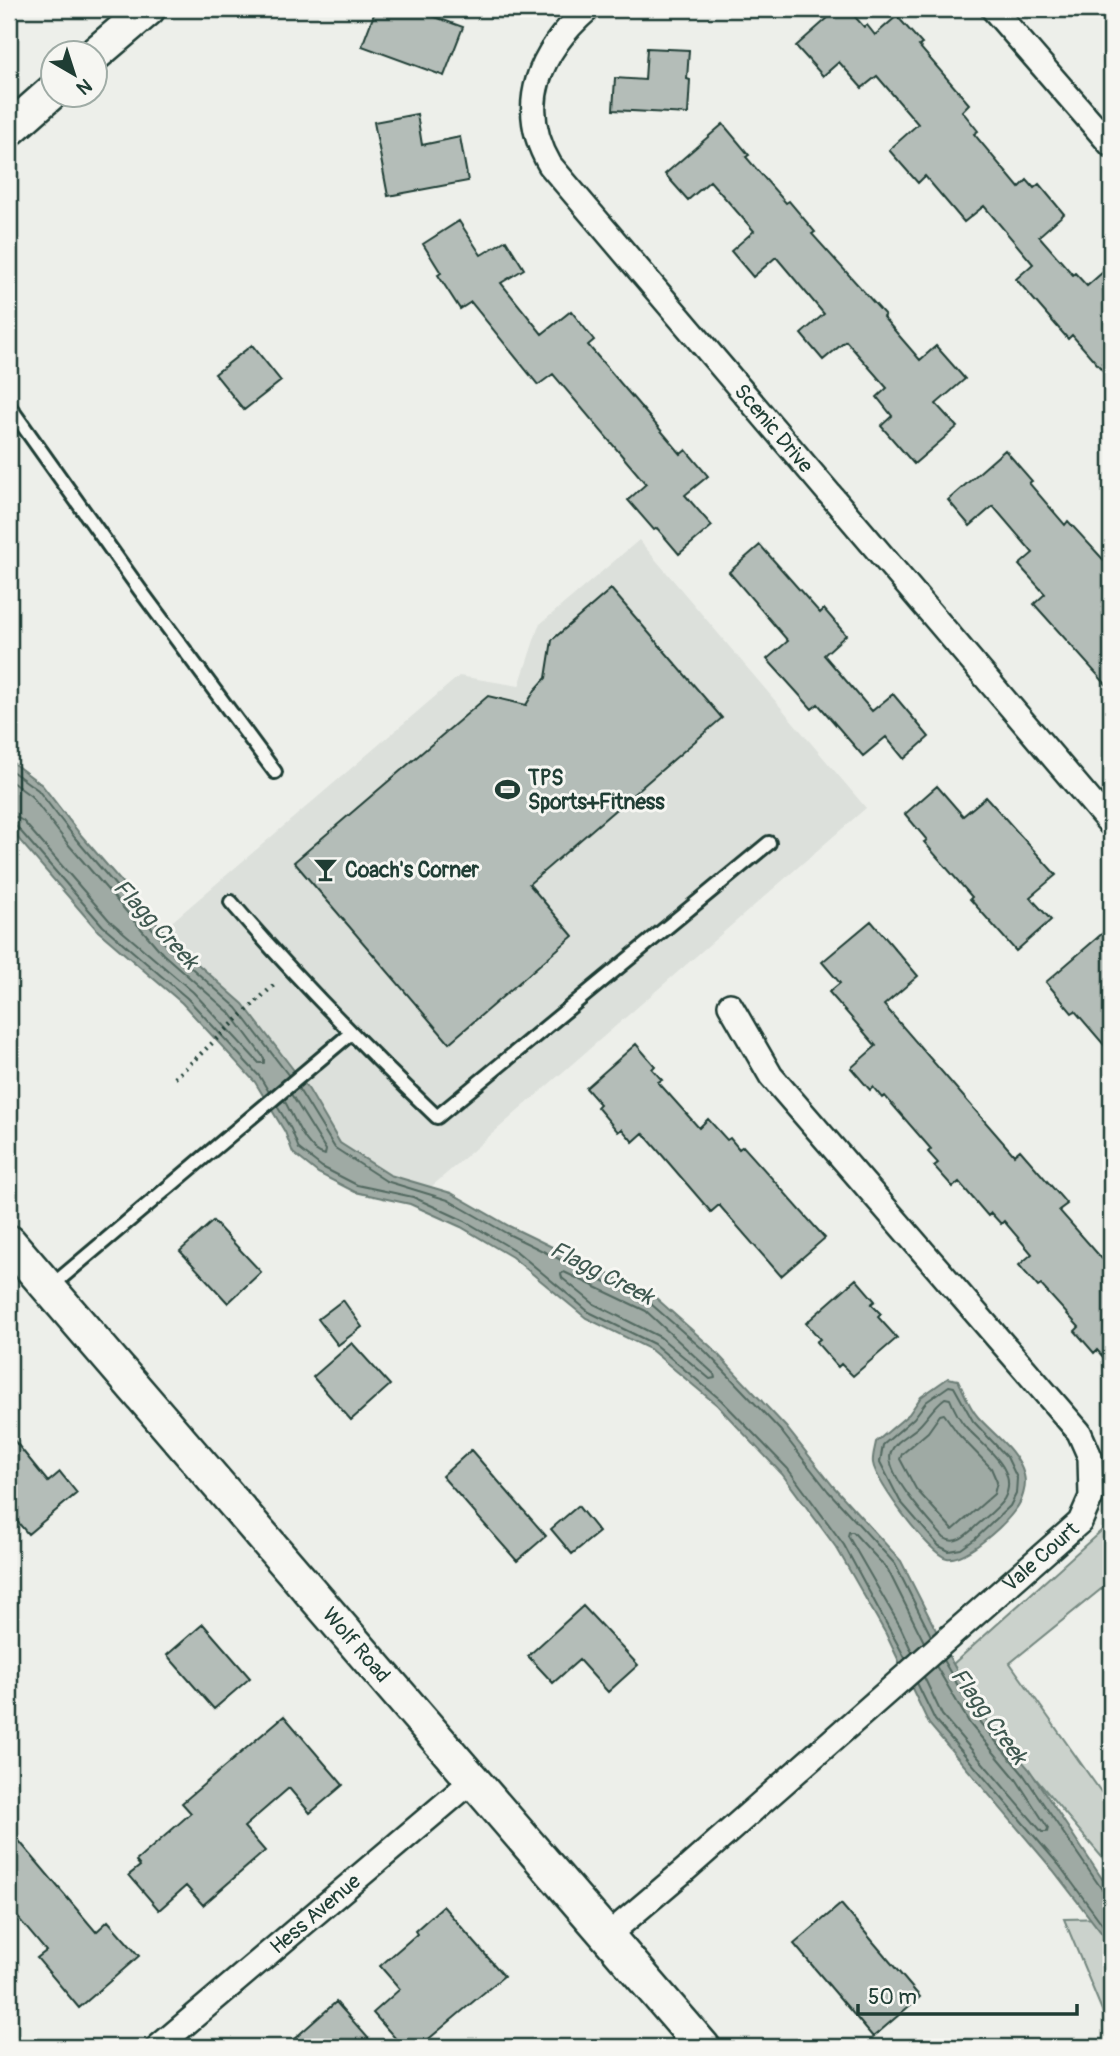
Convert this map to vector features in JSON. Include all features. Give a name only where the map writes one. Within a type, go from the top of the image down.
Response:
[{"type":"street","points":[[108,43],[148,9]]},
{"type":"street","name":"Scenic Drive","points":[[588,9],[563,32],[551,48],[541,68],[535,90],[533,112],[537,137],[550,165],[1111,825]]},
{"type":"street","points":[[993,9],[1111,145]]},
{"type":"street","points":[[9,130],[38,104]]},
{"type":"street","name":"Vale Court","points":[[607,1936],[1080,1522],[1091,1497],[1090,1457],[1079,1432],[771,1076],[730,1005]]},
{"type":"street","name":"Wolf Road","points":[[9,1242],[703,2047]]},
{"type":"street","name":"Hess Avenue","points":[[158,2047],[472,1780]]},
{"type":"lane","points":[[9,406],[140,590],[275,772]]},
{"type":"lane","points":[[231,902],[289,970],[350,1034],[437,1117],[769,843]]},
{"type":"lane","points":[[49,1288],[350,1034]]},
{"type":"path","points":[[175,1078],[289,970]]},
{"type":"shaded area","points":[[639,540],[866,808],[416,1200],[277,1106],[180,990],[139,950],[459,676],[519,686],[539,625]]},
{"type":"shaded area","points":[[1111,1522],[1111,1581],[1010,1663],[1111,1806],[1111,1868],[983,1716],[953,1664]]},
{"type":"shaded area","points":[[1111,1918],[1111,2032],[1064,1919]]},
{"type":"water","name":"Flagg Creek","points":[[9,760],[42,785],[80,834],[175,944],[243,1004],[309,1090],[340,1143],[390,1175],[451,1193],[509,1226],[655,1297],[711,1347],[786,1427],[833,1486],[901,1561],[953,1664],[983,1716],[1029,1769],[1111,1892],[1111,1953],[1103,1935],[1053,1870],[929,1724],[886,1634],[838,1550],[782,1474],[717,1405],[650,1349],[586,1318],[512,1257],[461,1227],[410,1204],[355,1192],[318,1173],[293,1153],[285,1132],[255,1082],[182,1003],[98,931],[9,828]]},
{"type":"water","points":[[948,1378],[958,1380],[975,1413],[1016,1458],[1021,1466],[1025,1484],[1018,1507],[994,1533],[964,1554],[947,1558],[939,1554],[904,1516],[883,1485],[873,1461],[876,1442],[909,1414],[921,1397]]},
{"type":"building","points":[[376,9],[413,9],[463,27],[444,76],[362,46]]},
{"type":"building","points":[[838,9],[848,9],[875,35],[897,16],[969,104],[962,111],[978,131],[974,134],[1019,188],[1027,180],[1034,188],[1039,184],[1064,214],[1039,236],[1073,275],[1075,273],[1087,286],[1111,265],[1111,380],[1072,335],[1068,339],[1016,279],[1033,264],[984,206],[964,222],[925,176],[918,183],[889,150],[918,124],[877,76],[862,88],[839,62],[823,76],[796,46]]},
{"type":"building","points":[[647,48],[689,50],[688,114],[613,110],[615,78],[645,80]]},
{"type":"building","points":[[417,114],[422,145],[460,137],[468,181],[388,196],[374,122]]},
{"type":"building","points":[[723,124],[749,155],[746,157],[786,203],[789,201],[815,232],[812,234],[885,315],[883,317],[920,360],[936,346],[965,379],[936,404],[957,427],[914,464],[881,426],[892,416],[877,397],[887,388],[846,341],[823,360],[801,334],[824,314],[776,257],[753,277],[731,251],[754,231],[710,181],[688,200],[665,174]]},
{"type":"building","points":[[459,221],[481,255],[506,240],[524,269],[501,283],[542,334],[571,311],[594,340],[588,345],[681,454],[686,450],[708,476],[685,495],[712,526],[679,554],[628,500],[646,484],[553,374],[538,385],[471,302],[460,309],[438,275],[441,273],[423,244]]},
{"type":"building","points":[[252,345],[281,381],[244,410],[215,374]]},
{"type":"building","points":[[1005,450],[1065,525],[1068,521],[1111,568],[1111,690],[1034,604],[1045,594],[1019,565],[1033,553],[993,506],[970,526],[948,500]]},
{"type":"building","points":[[760,545],[820,613],[824,609],[846,635],[824,655],[872,711],[893,694],[929,737],[904,759],[886,737],[863,756],[818,704],[812,709],[767,659],[788,641],[729,572]]},
{"type":"building","name":"TPS Sports+Fitness","points":[[611,589],[722,718],[529,884],[573,936],[449,1043],[294,862],[488,696],[526,705],[546,678],[552,640]]},
{"type":"building","points":[[937,786],[963,816],[986,797],[1056,875],[1030,897],[1051,920],[1016,951],[970,899],[972,897],[924,842],[927,840],[905,814]]},
{"type":"building","points":[[871,921],[918,976],[884,1005],[1014,1155],[1020,1150],[1067,1204],[1059,1210],[1111,1269],[1111,1366],[1097,1350],[1094,1353],[1075,1331],[1079,1327],[1019,1265],[1032,1254],[1004,1221],[1001,1224],[991,1213],[988,1216],[959,1182],[953,1187],[934,1166],[938,1163],[928,1152],[931,1149],[885,1096],[882,1098],[873,1087],[870,1090],[851,1068],[876,1046],[829,992],[840,983],[822,962]]},
{"type":"building","points":[[1111,926],[1111,1053],[1046,982]]},
{"type":"building","points":[[636,1044],[655,1066],[652,1069],[662,1080],[658,1082],[699,1128],[708,1119],[727,1140],[730,1138],[739,1149],[743,1146],[825,1238],[781,1276],[719,1205],[711,1212],[643,1133],[633,1142],[622,1129],[618,1132],[597,1107],[600,1104],[586,1088]]},
{"type":"building","points":[[213,1221],[261,1272],[228,1303],[180,1251]]},
{"type":"building","points":[[856,1279],[875,1301],[871,1304],[881,1314],[878,1317],[897,1338],[853,1376],[841,1364],[838,1367],[816,1342],[820,1339],[806,1323]]},
{"type":"building","points":[[343,1300],[362,1327],[338,1345],[318,1319]]},
{"type":"building","points":[[352,1343],[390,1385],[351,1420],[313,1377]]},
{"type":"building","points":[[9,1434],[48,1482],[60,1472],[77,1493],[28,1534],[9,1512]]},
{"type":"building","points":[[471,1450],[546,1536],[517,1561],[442,1476]]},
{"type":"building","points":[[578,1506],[599,1532],[572,1554],[551,1529]]},
{"type":"building","points":[[583,1606],[638,1665],[608,1692],[579,1660],[553,1683],[528,1656]]},
{"type":"building","points":[[203,1624],[250,1678],[214,1709],[167,1655]]},
{"type":"building","points":[[284,1716],[343,1785],[310,1813],[289,1788],[244,1827],[265,1851],[203,1905],[186,1886],[159,1910],[129,1875],[140,1866],[136,1861],[191,1813],[182,1803]]},
{"type":"building","points":[[9,1829],[96,1932],[108,1921],[139,1956],[79,2008],[37,1958],[46,1951],[9,1907]]},
{"type":"building","points":[[841,1904],[920,1997],[873,2037],[794,1944]]},
{"type":"building","points":[[443,1906],[504,1976],[419,2047],[403,2047],[373,2013],[400,1989],[380,1966],[417,1934],[415,1931]]},
{"type":"building","points":[[336,2002],[376,2047],[285,2047]]},
{"type":"place","name":"TPS Sports+Fitness","points":[[508,790]]},
{"type":"place","name":"Coach's Corner","points":[[325,870]]}]
